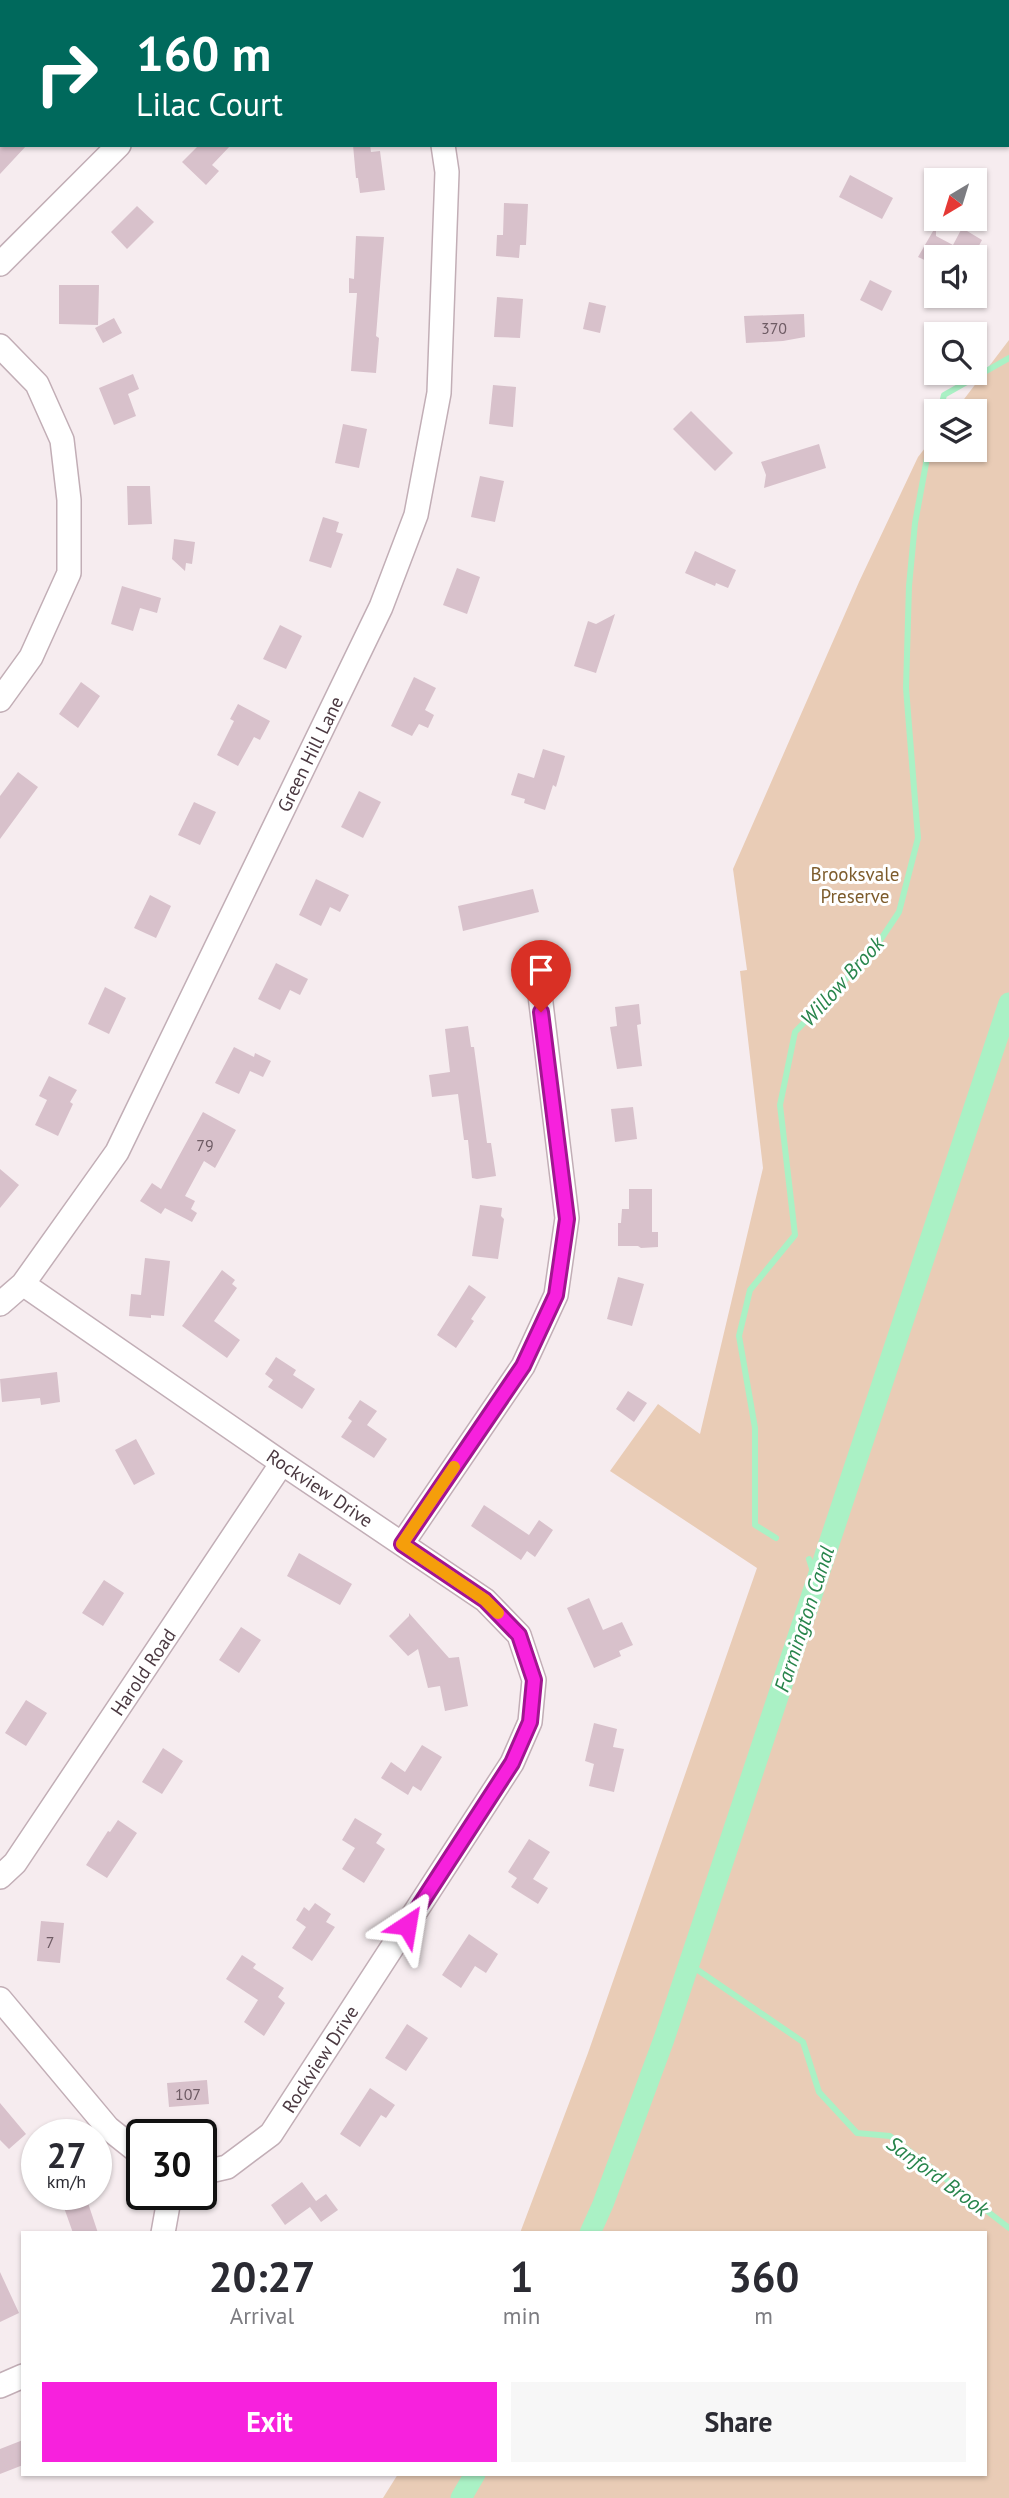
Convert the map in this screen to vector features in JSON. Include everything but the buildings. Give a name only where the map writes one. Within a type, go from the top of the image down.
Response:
[{"type":"street","points":[[0,264],[117,147]]},
{"type":"street","name":"Green Hill Lane","points":[[0,1304],[23,1284],[117,1152],[381,607],[416,515],[439,393],[447,172],[443,147]]},
{"type":"street","points":[[0,346],[37,384],[62,440],[69,500],[69,573],[30,657],[0,700]]},
{"type":"street","points":[[402,1544],[523,1366],[556,1295],[567,1219],[540,995]]},
{"type":"street","name":"Rockview Drive","points":[[23,1284],[485,1600],[519,1635],[534,1680],[530,1722],[512,1763],[271,2134],[227,2167],[217,2169]]},
{"type":"street","name":"Harold Road","points":[[0,1877],[15,1863],[282,1463]]},
{"type":"street","points":[[0,1999],[108,2128],[126,2142]]},
{"type":"street","points":[[163,2231],[167,2210]]},
{"type":"street","points":[[0,2386],[21,2377]]},
{"type":"green space","name":"Brooksvale Preserve","points":[[1009,340],[1009,2498],[383,2498],[397,2476],[987,2476],[987,2231],[521,2231],[588,2053],[757,1568],[610,1471],[658,1404],[700,1434],[763,1168],[740,971],[747,970],[733,869],[859,582],[924,449],[924,462],[987,462],[987,399],[964,399],[975,385],[987,385],[987,369]]},
{"type":"waterway","name":"Willow Brook","points":[[943,399],[944,395],[1009,358]]},
{"type":"waterway","name":"Willow Brook","points":[[776,1538],[755,1525],[755,1428],[739,1336],[750,1290],[795,1235],[780,1105],[795,1032],[873,951],[899,912],[918,838],[906,688],[909,586],[915,523],[926,462]]},
{"type":"waterway","name":"Farmington Canal","points":[[591,2231],[664,2039],[1009,1003]]},
{"type":"waterway","name":"Sanford Brook","points":[[809,1559],[816,1581]]},
{"type":"waterway","name":"Sanford Brook","points":[[689,1964],[803,2042],[819,2092],[857,2133],[890,2136],[1009,2228]]},
{"type":"waterway","name":"Farmington Canal","points":[[461,2498],[474,2476]]},
{"type":"slow traffic","points":[[454,1467],[402,1544],[485,1600],[498,1613]]},
{"type":"route","points":[[407,1925],[512,1763],[530,1722],[534,1680],[519,1635],[485,1600],[402,1544],[523,1366],[556,1295],[567,1219],[541,1012]]}]
